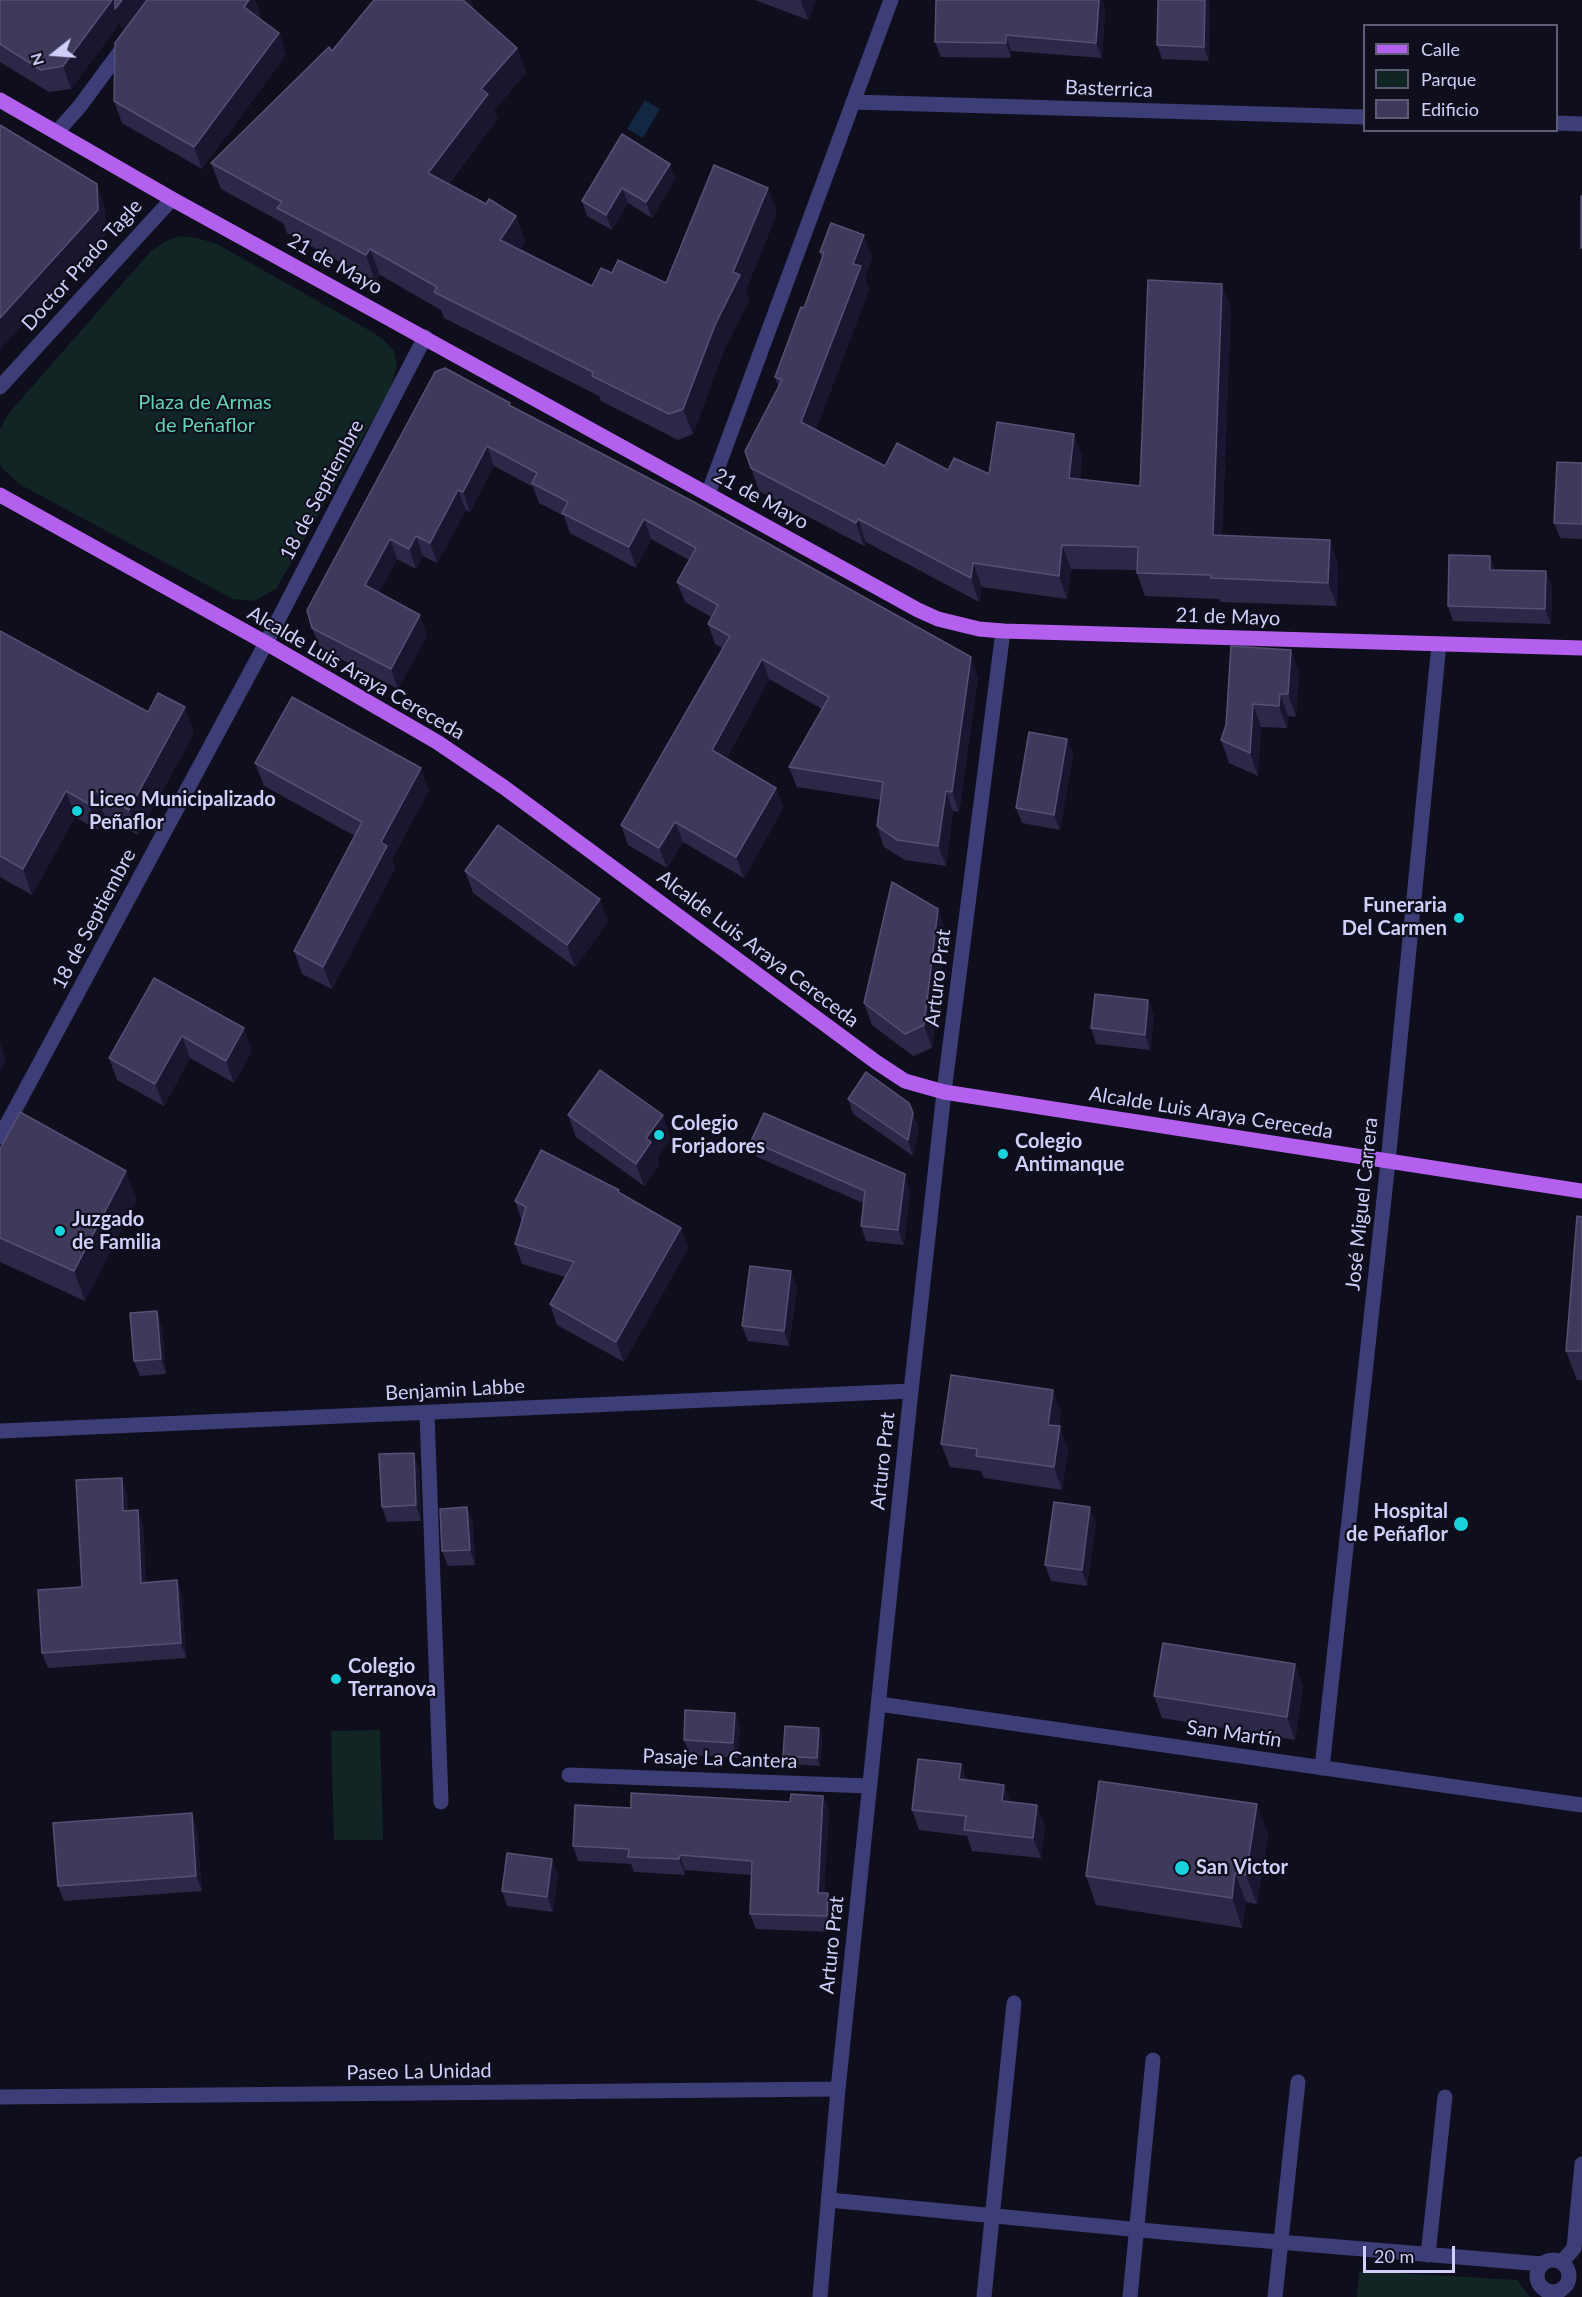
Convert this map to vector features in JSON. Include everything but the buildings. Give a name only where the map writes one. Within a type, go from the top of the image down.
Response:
[{"type":"main road","name":"21 de Mayo","points":[[0,100],[172,199],[918,610],[959,624],[1003,631],[1582,648]]},
{"type":"main road","name":"Alcalde Luis Araya Cereceda","points":[[0,495],[266,643],[437,742],[505,788],[890,1073],[905,1081],[944,1092],[1582,1191]]},
{"type":"street","points":[[708,494],[891,0]]},
{"type":"street","points":[[57,132],[80,106],[132,36]]},
{"type":"street","name":"Basterrica","points":[[853,102],[1363,117]]},
{"type":"street","points":[[1558,123],[1582,124]]},
{"type":"street","name":"Doctor Prado Tagle","points":[[0,387],[172,199]]},
{"type":"street","name":"18 de Septiembre","points":[[0,1137],[266,643],[425,338]]},
{"type":"street","name":"Arturo Prat","points":[[820,2297],[838,2089],[911,1391],[944,1092],[1003,631]]},
{"type":"street","name":"José Miguel Carrera","points":[[1322,1768],[1388,1162],[1439,644]]},
{"type":"street","name":"Benjamin Labbe","points":[[0,1431],[911,1391]]},
{"type":"street","points":[[427,1413],[441,1802]]},
{"type":"street","name":"San Martín","points":[[879,1704],[1582,1805]]},
{"type":"street","name":"Pasaje La Cantera","points":[[569,1775],[869,1786]]},
{"type":"street","points":[[984,2297],[1014,2003]]},
{"type":"street","points":[[1130,2297],[1153,2060]]},
{"type":"street","points":[[1275,2297],[1298,2082]]},
{"type":"street","name":"Paseo La Unidad","points":[[0,2097],[838,2089]]},
{"type":"street","points":[[1428,2254],[1445,2097]]},
{"type":"street","points":[[1562,2262],[1574,2248],[1582,2164]]},
{"type":"street","points":[[829,2200],[1137,2230],[1542,2264],[1552,2260],[1562,2262],[1568,2270],[1569,2280],[1563,2289],[1554,2292],[1544,2289],[1537,2274],[1542,2264]]},
{"type":"green space","name":"Plaza de Armas de Peñaflor","points":[[179,236],[217,244],[367,329],[384,340],[394,351],[397,365],[391,388],[276,589],[254,601],[233,599],[21,485],[2,468],[0,463],[0,430],[9,413],[151,251]]},
{"type":"green space","points":[[380,1730],[383,1840],[334,1840],[331,1731]]},
{"type":"green space","points":[[1359,2271],[1517,2280],[1530,2297],[1357,2297]]},
{"type":"water","points":[[645,100],[660,109],[643,138],[627,129]]},
{"type":"place","name":"Liceo Municipalizado Peñaflor","points":[[77,811]]},
{"type":"place","name":"Funeraria Del Carmen","points":[[1459,918]]},
{"type":"place","name":"Colegio Forjadores","points":[[659,1135]]},
{"type":"place","name":"Colegio Antimanque","points":[[1003,1154]]},
{"type":"place","name":"Juzgado de Familia","points":[[60,1231]]},
{"type":"place","name":"Hospital de Peñaflor","points":[[1461,1524]]},
{"type":"place","name":"Colegio Terranova","points":[[336,1679]]},
{"type":"place","name":"San Victor","points":[[1182,1868]]}]
